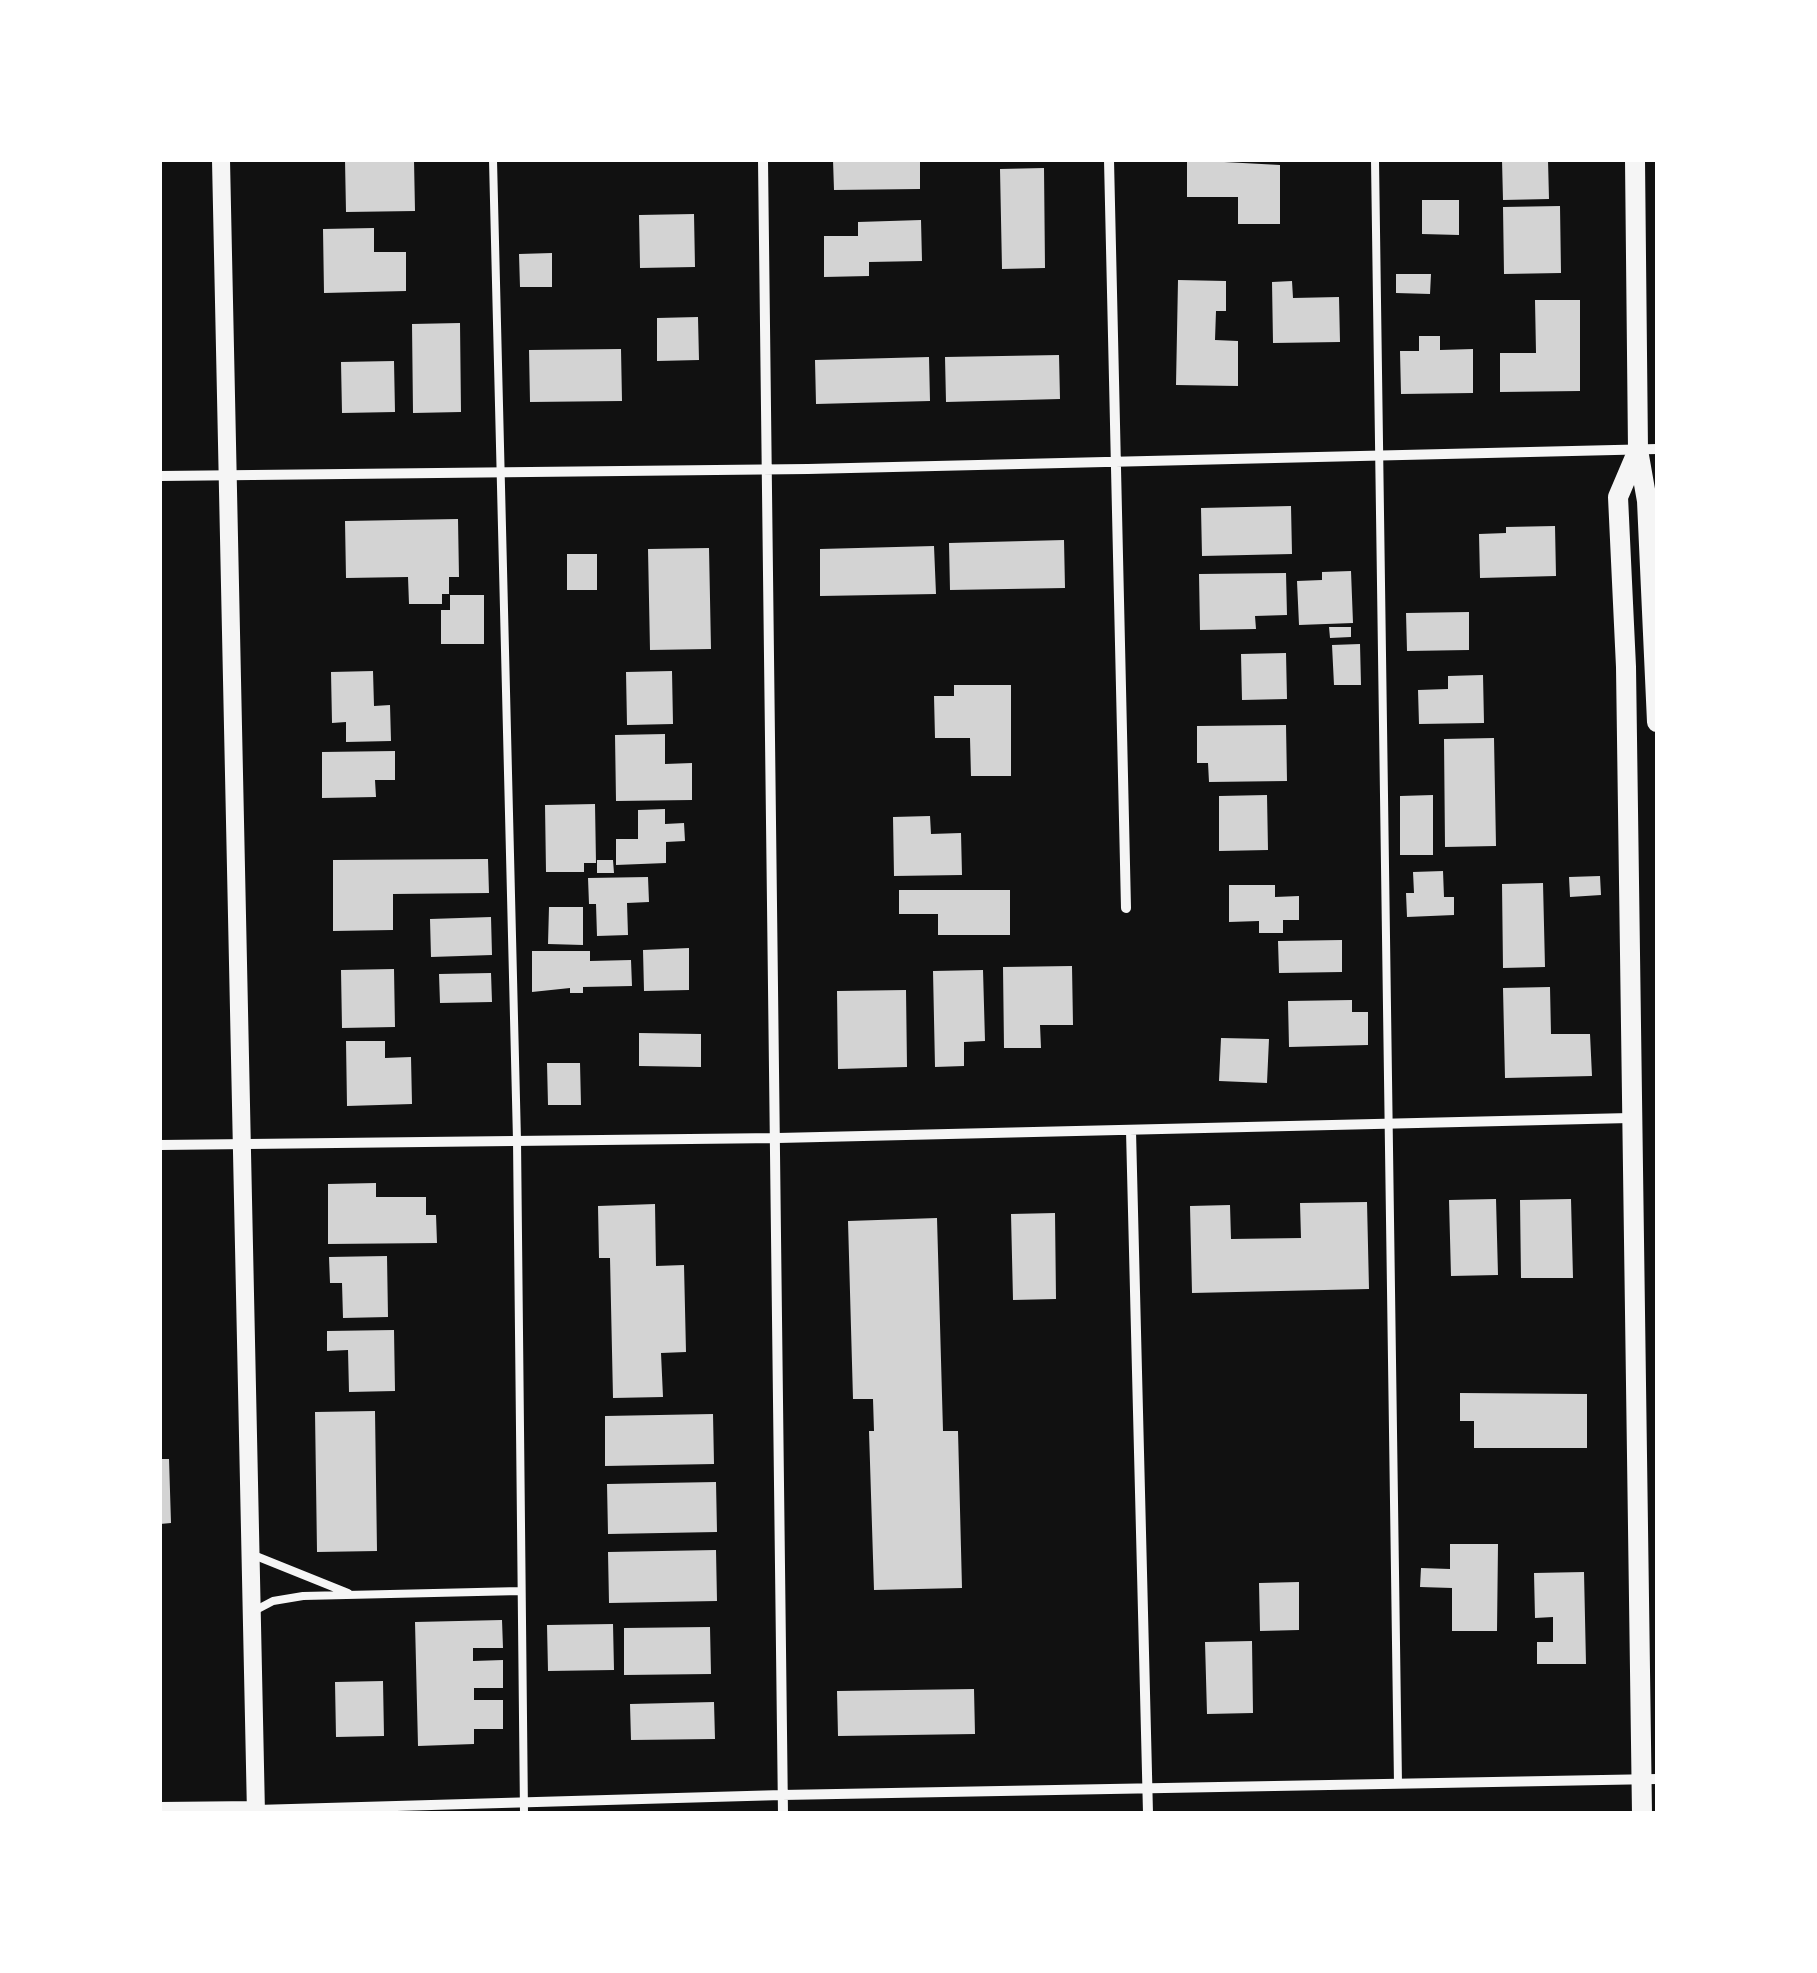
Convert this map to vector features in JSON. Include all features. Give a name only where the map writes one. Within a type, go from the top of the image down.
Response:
[{"type":"main road","points":[[1635,160],[1657,722]]},
{"type":"main road","points":[[1642,1813],[1649,1779],[1630,1118],[1626,686],[1618,497],[1648,450]]},
{"type":"street","points":[[222,160],[256,1812]]},
{"type":"street","points":[[763,160],[770,469],[783,1813]]},
{"type":"street","points":[[1108,160],[1126,908]]},
{"type":"street","points":[[160,476],[770,469],[1648,450]]},
{"type":"street","points":[[160,1145],[778,1138],[1630,1118]]},
{"type":"street","points":[[1130,1131],[1148,1813]]},
{"type":"street","points":[[160,1811],[523,1807],[782,1794],[1649,1779]]},
{"type":"lane","points":[[494,160],[517,1140],[523,1807]]},
{"type":"lane","points":[[1375,160],[1398,1783]]},
{"type":"lane","points":[[251,1554],[348,1593]]},
{"type":"lane","points":[[252,1612],[273,1601],[348,1593],[521,1591]]},
{"type":"building","points":[[345,160],[414,160],[415,211],[346,212]]},
{"type":"building","points":[[833,160],[920,160],[920,189],[834,190]]},
{"type":"building","points":[[1187,160],[1280,165],[1280,224],[1238,224],[1238,197],[1187,197]]},
{"type":"building","points":[[1502,160],[1548,160],[1549,199],[1503,200]]},
{"type":"building","points":[[1044,168],[1045,268],[1002,269],[1000,169]]},
{"type":"building","points":[[1422,200],[1459,200],[1459,235],[1422,234]]},
{"type":"building","points":[[1560,206],[1561,273],[1504,274],[1503,207]]},
{"type":"building","points":[[694,214],[695,267],[640,268],[639,215]]},
{"type":"building","points":[[921,220],[922,261],[869,262],[869,276],[824,277],[824,236],[858,236],[858,222]]},
{"type":"building","points":[[374,228],[374,252],[406,252],[406,291],[324,293],[323,229]]},
{"type":"building","points":[[552,253],[552,287],[520,287],[519,254]]},
{"type":"building","points":[[1396,274],[1431,274],[1430,294],[1396,293]]},
{"type":"building","points":[[1178,280],[1226,281],[1226,311],[1216,311],[1215,340],[1238,341],[1238,386],[1176,385]]},
{"type":"building","points":[[1292,281],[1293,298],[1339,297],[1340,342],[1273,343],[1272,282]]},
{"type":"building","points":[[1535,300],[1580,300],[1580,391],[1500,392],[1500,353],[1536,353]]},
{"type":"building","points":[[698,317],[699,360],[657,361],[657,318]]},
{"type":"building","points":[[460,323],[461,412],[413,413],[412,324]]},
{"type":"building","points":[[1419,336],[1440,336],[1440,350],[1473,349],[1473,393],[1401,394],[1400,351],[1419,351]]},
{"type":"building","points":[[621,349],[622,401],[530,402],[529,350]]},
{"type":"building","points":[[1059,355],[1060,399],[946,402],[945,357]]},
{"type":"building","points":[[929,357],[930,401],[816,404],[815,360]]},
{"type":"building","points":[[394,361],[395,412],[342,413],[341,362]]},
{"type":"building","points":[[1291,506],[1292,554],[1202,556],[1201,508]]},
{"type":"building","points":[[458,519],[459,577],[449,577],[449,594],[442,594],[442,604],[409,604],[408,577],[346,578],[345,521]]},
{"type":"building","points":[[1555,526],[1556,576],[1480,578],[1479,534],[1506,533],[1506,527]]},
{"type":"building","points":[[1064,540],[1065,588],[950,590],[949,543]]},
{"type":"building","points":[[934,546],[936,594],[820,596],[820,549]]},
{"type":"building","points":[[709,548],[711,649],[650,650],[648,549]]},
{"type":"building","points":[[567,554],[597,554],[597,590],[567,590]]},
{"type":"building","points":[[1351,571],[1353,623],[1299,625],[1297,581],[1322,580],[1322,572]]},
{"type":"building","points":[[1286,573],[1287,615],[1255,616],[1256,629],[1200,630],[1199,574]]},
{"type":"building","points":[[450,595],[484,595],[484,644],[441,644],[441,610],[450,610]]},
{"type":"building","points":[[1469,612],[1469,650],[1407,651],[1406,613]]},
{"type":"building","points":[[1329,627],[1351,627],[1351,637],[1330,638]]},
{"type":"building","points":[[1360,644],[1361,685],[1334,685],[1332,645]]},
{"type":"building","points":[[1286,653],[1287,699],[1242,700],[1241,654]]},
{"type":"building","points":[[373,671],[374,706],[390,705],[391,741],[346,742],[346,722],[332,723],[331,672]]},
{"type":"building","points":[[672,671],[673,724],[627,725],[626,672]]},
{"type":"building","points":[[1483,675],[1484,723],[1419,724],[1418,690],[1448,689],[1448,676]]},
{"type":"building","points":[[954,685],[1011,685],[1011,776],[971,776],[970,738],[935,738],[934,696],[954,696]]},
{"type":"building","points":[[1286,725],[1287,781],[1209,782],[1208,763],[1197,763],[1197,726]]},
{"type":"building","points":[[665,734],[665,764],[692,763],[692,800],[616,801],[615,735]]},
{"type":"building","points":[[1494,738],[1496,846],[1445,847],[1444,739]]},
{"type":"building","points":[[395,751],[395,780],[375,780],[376,797],[322,798],[322,752]]},
{"type":"building","points":[[1267,795],[1268,850],[1219,851],[1219,796]]},
{"type":"building","points":[[1433,795],[1433,855],[1400,855],[1400,796]]},
{"type":"building","points":[[595,804],[596,863],[584,863],[584,872],[546,872],[545,805]]},
{"type":"building","points":[[665,809],[665,824],[684,823],[685,841],[666,842],[666,863],[616,865],[616,839],[638,839],[638,810]]},
{"type":"building","points":[[930,816],[931,834],[961,833],[962,875],[894,876],[893,817]]},
{"type":"building","points":[[488,859],[489,893],[393,894],[393,930],[333,931],[333,860]]},
{"type":"building","points":[[597,860],[613,860],[614,873],[597,873]]},
{"type":"building","points":[[1443,871],[1444,897],[1454,897],[1454,915],[1407,917],[1406,893],[1414,893],[1413,872]]},
{"type":"building","points":[[1600,876],[1601,895],[1570,897],[1569,877]]},
{"type":"building","points":[[648,877],[649,902],[627,903],[628,935],[597,936],[596,904],[589,904],[588,878]]},
{"type":"building","points":[[1543,883],[1545,967],[1503,968],[1502,884]]},
{"type":"building","points":[[1229,885],[1275,885],[1275,897],[1299,896],[1299,920],[1283,920],[1283,933],[1259,933],[1259,921],[1229,922]]},
{"type":"building","points":[[899,890],[1010,890],[1010,935],[938,935],[938,914],[899,914]]},
{"type":"building","points":[[549,907],[583,907],[583,945],[548,944]]},
{"type":"building","points":[[491,917],[492,955],[431,957],[430,919]]},
{"type":"building","points":[[1342,940],[1342,972],[1279,973],[1278,941]]},
{"type":"building","points":[[689,948],[689,990],[644,991],[643,950]]},
{"type":"building","points":[[532,951],[590,951],[590,961],[631,960],[632,986],[583,987],[583,993],[570,993],[570,988],[532,992]]},
{"type":"building","points":[[1072,966],[1073,1025],[1040,1025],[1041,1048],[1004,1048],[1003,967]]},
{"type":"building","points":[[394,969],[395,1027],[342,1028],[341,970]]},
{"type":"building","points":[[983,970],[985,1041],[964,1042],[964,1066],[935,1067],[933,971]]},
{"type":"building","points":[[491,973],[492,1002],[440,1003],[439,974]]},
{"type":"building","points":[[1550,987],[1551,1034],[1590,1034],[1592,1076],[1505,1078],[1503,988]]},
{"type":"building","points":[[906,990],[907,1067],[838,1069],[837,991]]},
{"type":"building","points":[[1352,1000],[1352,1012],[1368,1012],[1368,1045],[1289,1047],[1288,1001]]},
{"type":"building","points":[[639,1033],[701,1034],[701,1067],[639,1066]]},
{"type":"building","points":[[1221,1038],[1269,1039],[1267,1083],[1219,1081]]},
{"type":"building","points":[[346,1041],[385,1041],[385,1058],[411,1057],[412,1104],[347,1106]]},
{"type":"building","points":[[547,1063],[580,1063],[581,1105],[548,1105]]},
{"type":"building","points":[[376,1183],[376,1197],[426,1197],[426,1215],[436,1215],[437,1243],[328,1244],[328,1184]]},
{"type":"building","points":[[1496,1199],[1498,1275],[1451,1276],[1449,1200]]},
{"type":"building","points":[[1571,1199],[1573,1278],[1521,1278],[1520,1200]]},
{"type":"building","points":[[1367,1202],[1369,1289],[1192,1293],[1190,1206],[1230,1205],[1231,1239],[1301,1238],[1300,1203]]},
{"type":"building","points":[[655,1204],[656,1266],[684,1265],[686,1352],[661,1353],[663,1397],[613,1398],[610,1258],[599,1258],[598,1206]]},
{"type":"building","points":[[1055,1213],[1056,1299],[1013,1300],[1011,1214]]},
{"type":"building","points":[[937,1218],[943,1431],[958,1431],[962,1588],[874,1590],[869,1431],[874,1431],[873,1399],[853,1399],[848,1221]]},
{"type":"building","points":[[387,1256],[388,1317],[343,1318],[342,1283],[330,1283],[329,1257]]},
{"type":"building","points":[[394,1330],[395,1391],[349,1392],[348,1350],[327,1351],[327,1331]]},
{"type":"building","points":[[1460,1393],[1587,1394],[1587,1448],[1474,1448],[1474,1421],[1460,1421]]},
{"type":"building","points":[[375,1411],[377,1551],[317,1552],[315,1412]]},
{"type":"building","points":[[713,1414],[714,1464],[605,1466],[605,1416]]},
{"type":"building","points":[[160,1459],[169,1459],[171,1523],[160,1524]]},
{"type":"building","points":[[716,1482],[717,1532],[608,1534],[607,1484]]},
{"type":"building","points":[[1450,1544],[1498,1544],[1497,1631],[1452,1631],[1452,1588],[1420,1587],[1421,1568],[1450,1569]]},
{"type":"building","points":[[716,1550],[717,1601],[609,1603],[608,1552]]},
{"type":"building","points":[[1584,1572],[1586,1664],[1537,1664],[1537,1642],[1553,1642],[1553,1617],[1535,1618],[1534,1573]]},
{"type":"building","points":[[1299,1582],[1299,1630],[1260,1631],[1259,1583]]},
{"type":"building","points":[[502,1620],[503,1648],[473,1648],[473,1661],[503,1660],[503,1688],[474,1688],[474,1700],[503,1700],[503,1729],[474,1729],[474,1744],[418,1746],[415,1622]]},
{"type":"building","points":[[613,1624],[614,1670],[548,1671],[547,1625]]},
{"type":"building","points":[[710,1627],[711,1674],[624,1675],[624,1628]]},
{"type":"building","points":[[1252,1641],[1253,1713],[1207,1714],[1205,1642]]},
{"type":"building","points":[[383,1681],[384,1736],[336,1737],[335,1682]]},
{"type":"building","points":[[974,1689],[975,1734],[838,1736],[837,1691]]},
{"type":"building","points":[[714,1702],[715,1739],[631,1740],[630,1704]]}]
